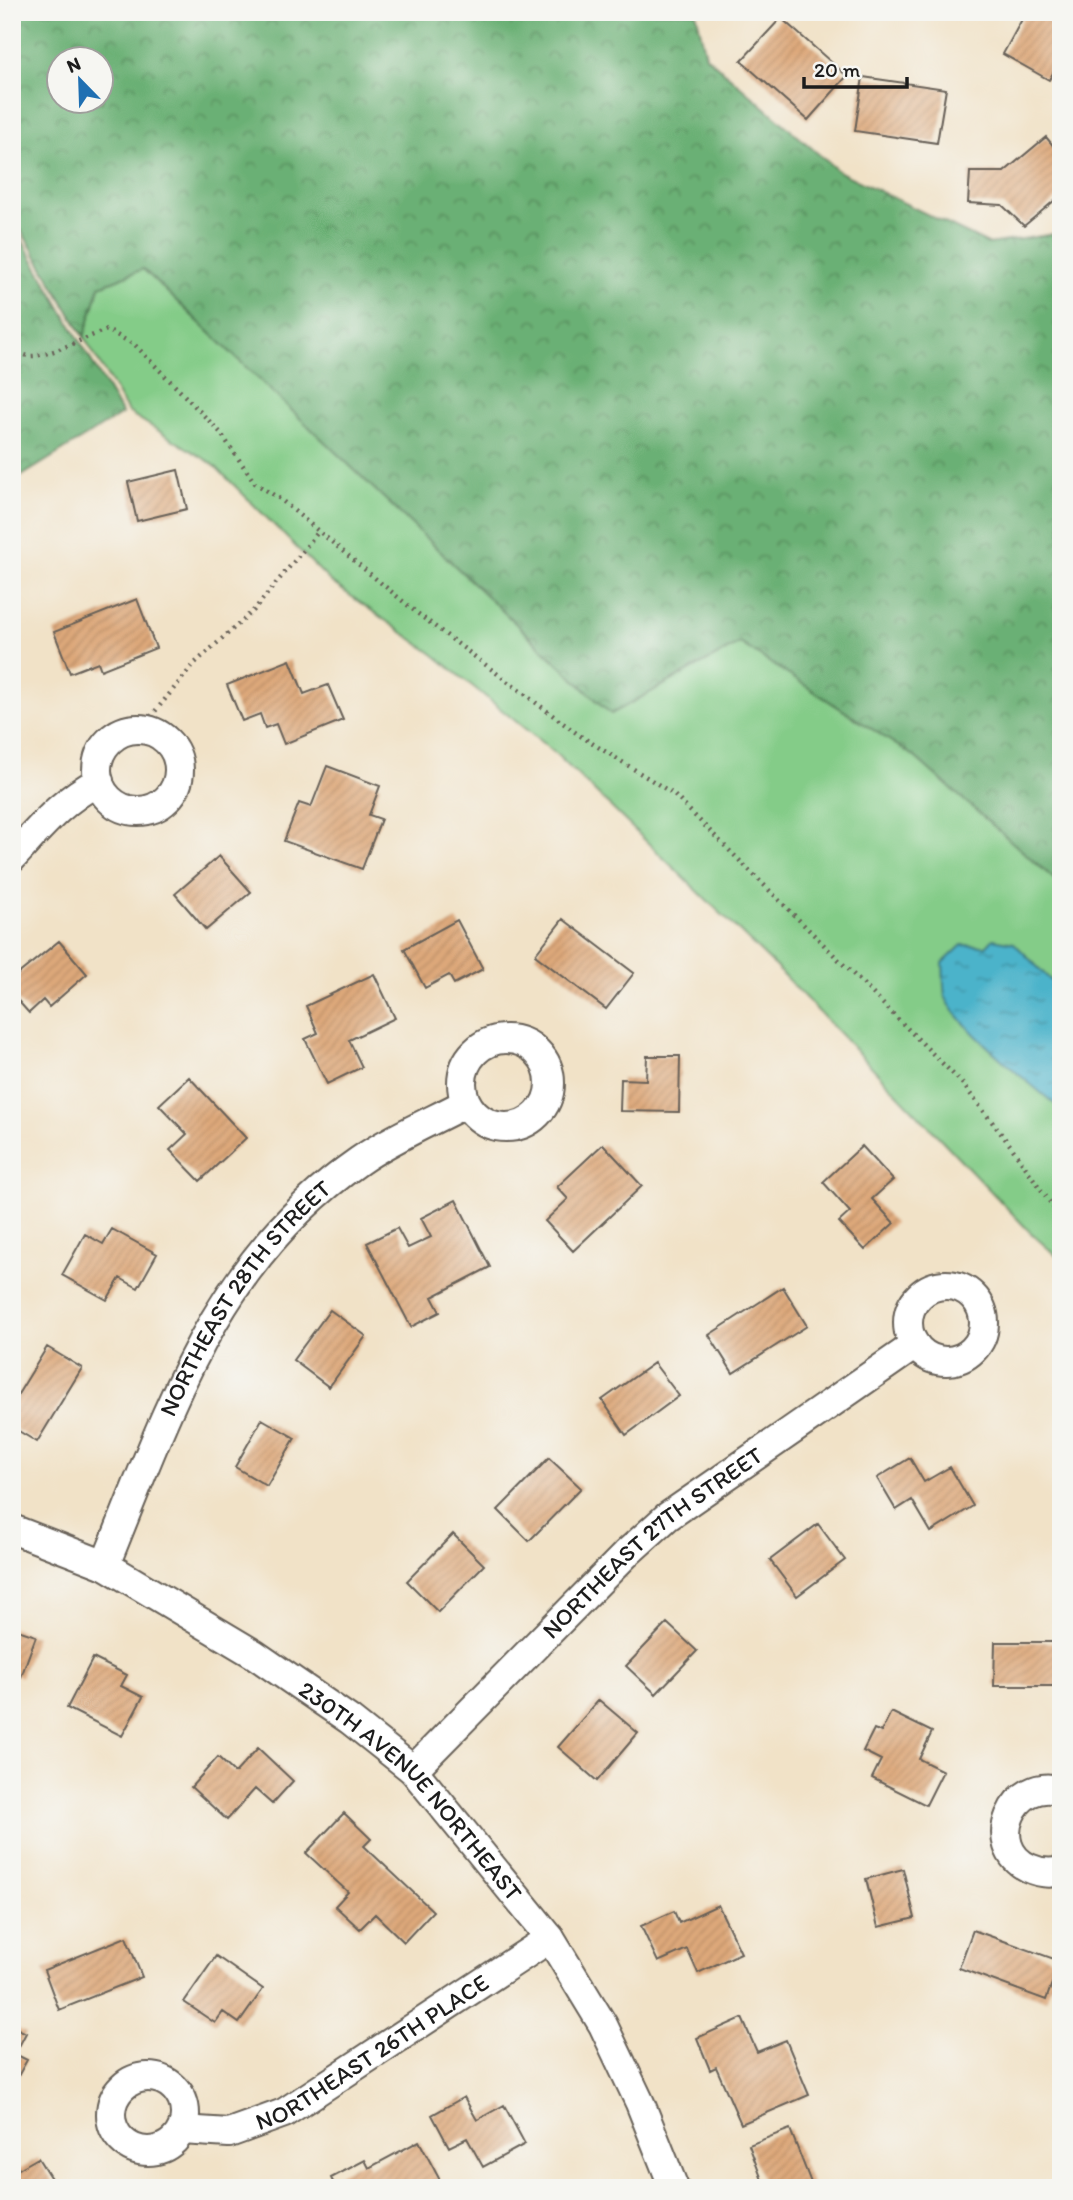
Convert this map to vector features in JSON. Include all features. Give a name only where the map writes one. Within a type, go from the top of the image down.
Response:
[{"type":"street","points":[[147,730],[170,744],[179,768],[178,781],[172,794],[163,803],[138,812],[113,803],[104,794],[97,768],[108,742],[120,734],[147,730]]},
{"type":"street","points":[[12,859],[53,813],[75,794],[99,782]]},
{"type":"street","name":"NORTHEAST 28TH STREET","points":[[105,1565],[178,1387],[221,1306],[266,1244],[314,1196],[360,1160],[466,1103]]},
{"type":"street","name":"NORTHEAST 27TH STREET","points":[[414,1770],[626,1554],[667,1517],[915,1345]]},
{"type":"street","name":"230TH AVENUE NORTHEAST","points":[[12,1529],[105,1565],[254,1654],[349,1720],[414,1770],[550,1938],[603,2025],[640,2103],[674,2188]]},
{"type":"street","points":[[1061,1791],[1042,1789],[1027,1794],[1012,1809],[1005,1829],[1007,1844],[1014,1857],[1025,1867],[1038,1872],[1061,1871]]},
{"type":"street","name":"NORTHEAST 26TH PLACE","points":[[181,2130],[229,2133],[284,2113],[550,1938]]},
{"type":"path","points":[[12,350],[28,356],[61,348],[107,330],[135,345],[220,432],[255,483],[280,499],[417,613],[549,713],[672,793],[961,1082],[1010,1145],[1061,1219]]},
{"type":"path","points":[[147,730],[152,715],[195,663],[254,610],[319,531]]},
{"type":"green space","points":[[12,12],[696,12],[706,56],[838,171],[988,244],[1061,233],[1061,885],[915,757],[740,643],[611,714],[143,269],[100,286],[84,337],[12,215]]},
{"type":"green space","points":[[12,223],[122,414],[12,482]]},
{"type":"green space","points":[[143,269],[611,714],[740,643],[915,757],[1061,885],[1061,1260],[1031,1233],[771,962],[556,754],[433,654],[331,582],[213,464],[128,412],[84,337],[100,286]]},
{"type":"water","points":[[993,939],[1014,943],[1061,991],[1061,1109],[1015,1072],[979,1038],[951,1007],[945,995],[943,963],[962,945],[986,946]]},
{"type":"building","points":[[1026,12],[1061,12],[1061,59],[1049,80],[1003,54]]},
{"type":"building","points":[[781,18],[847,76],[808,120],[741,61]]},
{"type":"building","points":[[863,77],[946,89],[937,143],[855,131]]},
{"type":"building","points":[[1046,137],[1061,155],[1061,195],[1024,226],[1002,205],[968,203],[970,172],[1004,172]]},
{"type":"building","points":[[178,470],[187,509],[137,521],[128,482]]},
{"type":"building","points":[[137,599],[156,648],[101,670],[98,662],[70,673],[54,632]]},
{"type":"building","points":[[290,660],[304,694],[328,685],[343,720],[284,744],[276,724],[265,728],[260,714],[242,721],[227,685]]},
{"type":"building","points":[[327,766],[380,786],[369,815],[381,819],[362,869],[284,841],[299,803],[311,807]]},
{"type":"building","points":[[219,856],[251,892],[206,930],[175,894]]},
{"type":"building","points":[[563,919],[634,973],[606,1009],[535,955]]},
{"type":"building","points":[[457,920],[483,969],[454,984],[449,975],[425,988],[404,949]]},
{"type":"building","points":[[59,941],[87,974],[49,1007],[43,1000],[29,1013],[12,994],[12,979]]},
{"type":"building","points":[[374,974],[395,1018],[349,1040],[362,1067],[327,1084],[305,1039],[318,1033],[306,1006]]},
{"type":"building","points":[[647,1056],[680,1056],[679,1112],[620,1111],[621,1079],[646,1080]]},
{"type":"building","points":[[189,1077],[246,1138],[200,1181],[170,1150],[187,1134],[159,1105]]},
{"type":"building","points":[[603,1144],[642,1186],[573,1251],[545,1221],[568,1199],[557,1187]]},
{"type":"building","points":[[862,1146],[893,1180],[872,1199],[894,1223],[865,1250],[839,1222],[850,1212],[823,1182]]},
{"type":"building","points":[[456,1200],[490,1267],[432,1297],[440,1312],[411,1327],[367,1243],[397,1228],[408,1248],[431,1237],[421,1218]]},
{"type":"building","points":[[112,1229],[157,1254],[138,1288],[120,1278],[107,1300],[62,1275],[85,1234],[103,1244]]},
{"type":"building","points":[[783,1287],[807,1326],[733,1373],[709,1335]]},
{"type":"building","points":[[330,1310],[366,1336],[329,1387],[293,1360]]},
{"type":"building","points":[[47,1347],[82,1368],[37,1442],[12,1427],[12,1404]]},
{"type":"building","points":[[654,1363],[679,1396],[626,1435],[602,1400]]},
{"type":"building","points":[[262,1419],[295,1438],[267,1486],[235,1467]]},
{"type":"building","points":[[549,1458],[581,1488],[529,1541],[498,1510]]},
{"type":"building","points":[[910,1458],[924,1482],[950,1467],[973,1506],[931,1532],[912,1500],[896,1510],[877,1478]]},
{"type":"building","points":[[818,1524],[845,1560],[797,1596],[770,1560]]},
{"type":"building","points":[[453,1534],[484,1565],[438,1612],[407,1581]]},
{"type":"building","points":[[667,1623],[697,1651],[656,1694],[626,1666]]},
{"type":"building","points":[[12,1628],[36,1636],[21,1677],[12,1673]]},
{"type":"building","points":[[995,1642],[1061,1642],[1061,1686],[994,1686]]},
{"type":"building","points":[[93,1658],[127,1675],[121,1686],[143,1697],[122,1736],[67,1708]]},
{"type":"building","points":[[599,1700],[638,1733],[597,1781],[558,1747]]},
{"type":"building","points":[[891,1712],[932,1732],[919,1759],[943,1771],[926,1805],[872,1778],[881,1760],[863,1751],[874,1729],[881,1732]]},
{"type":"building","points":[[258,1748],[293,1781],[272,1804],[255,1789],[227,1820],[191,1787],[218,1757],[235,1773]]},
{"type":"building","points":[[344,1813],[371,1839],[364,1846],[433,1911],[404,1942],[375,1914],[360,1929],[335,1906],[348,1892],[306,1853]]},
{"type":"building","points":[[903,1869],[915,1918],[878,1927],[866,1879]]},
{"type":"building","points":[[718,1905],[741,1953],[698,1973],[687,1949],[658,1962],[641,1926],[674,1911],[679,1923]]},
{"type":"building","points":[[973,1930],[1060,1961],[1046,2000],[959,1968]]},
{"type":"building","points":[[126,1937],[142,1977],[59,2010],[44,1970]]},
{"type":"building","points":[[216,1956],[263,1989],[239,2023],[223,2012],[215,2023],[184,2002]]},
{"type":"building","points":[[742,2018],[757,2052],[786,2040],[809,2095],[741,2124],[716,2067],[710,2070],[697,2038]]},
{"type":"building","points":[[12,2026],[26,2033],[15,2054],[27,2060],[12,2087]]},
{"type":"building","points":[[464,2097],[477,2120],[504,2105],[525,2144],[483,2167],[467,2138],[449,2147],[432,2115]]},
{"type":"building","points":[[790,2129],[813,2188],[765,2188],[749,2145]]},
{"type":"building","points":[[419,2141],[442,2184],[435,2188],[336,2188],[331,2178],[365,2160],[369,2168]]},
{"type":"building","points":[[38,2158],[57,2188],[12,2188],[12,2173]]}]
